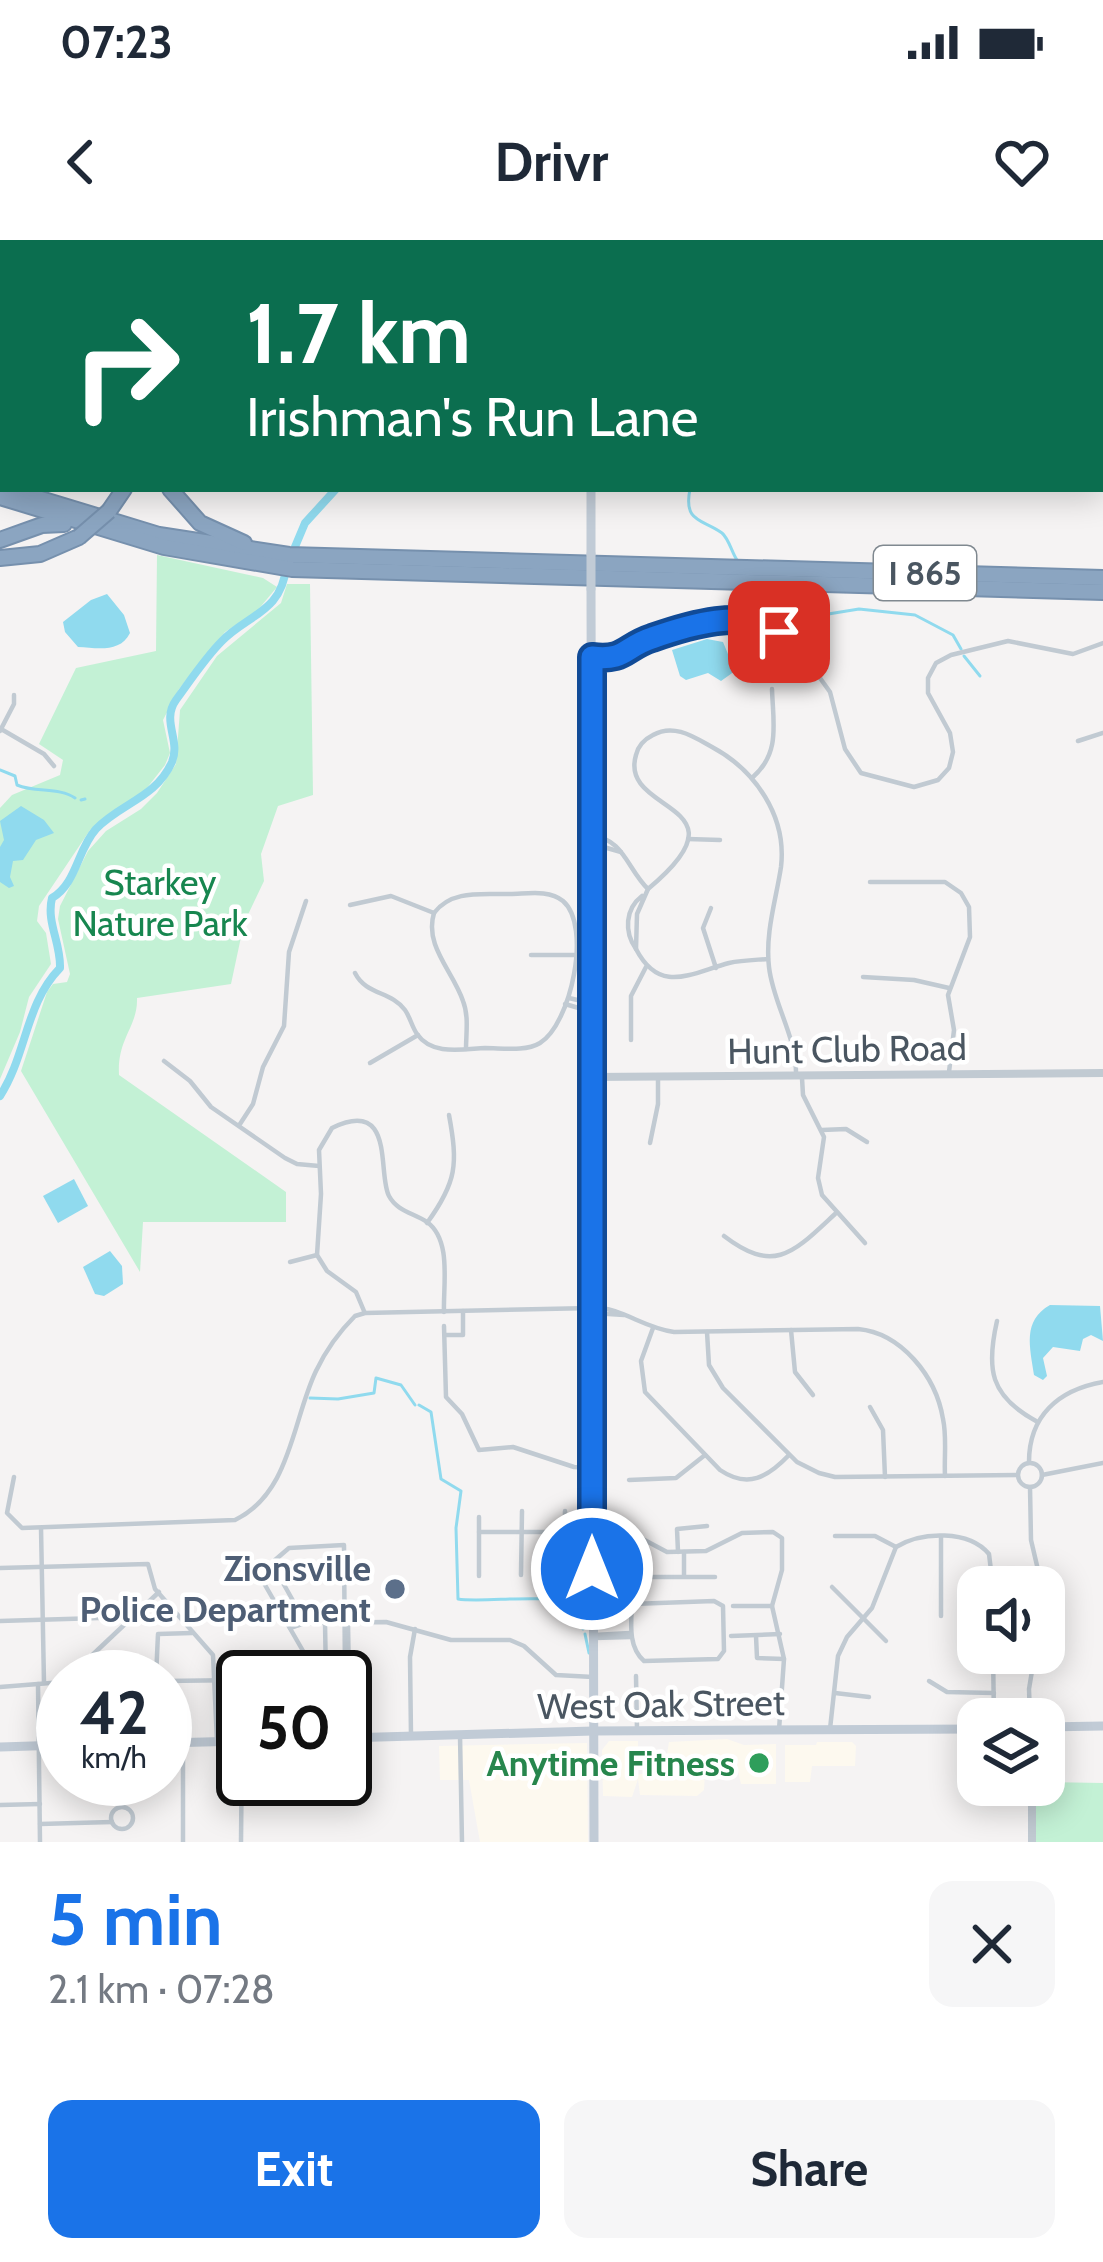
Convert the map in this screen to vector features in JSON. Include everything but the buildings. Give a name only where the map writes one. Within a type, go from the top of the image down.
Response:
[{"type":"highway","points":[[17,492],[142,531],[272,556]]},
{"type":"highway","points":[[0,558],[40,554],[79,537],[109,511],[122,492]]},
{"type":"highway","points":[[172,492],[194,518],[214,532],[272,556]]},
{"type":"highway","points":[[0,496],[111,534]]},
{"type":"highway","points":[[0,540],[50,524],[195,554],[320,561]]},
{"type":"highway","name":"I 865","points":[[320,561],[350,558],[1103,592]]},
{"type":"highway","name":"I 865","points":[[320,561],[744,576],[1103,578]]},
{"type":"main road","points":[[591,492],[594,1842]]},
{"type":"main road","points":[[1065,1727],[1103,1726]]},
{"type":"main road","name":"West Oak Street","points":[[372,1735],[957,1729]]},
{"type":"main road","points":[[0,1748],[36,1746]]},
{"type":"street","points":[[592,657],[618,658],[650,638],[727,621],[764,623],[805,657],[833,696],[838,728],[856,768],[872,779],[920,787],[943,776],[953,758],[952,738],[928,693],[930,673],[940,660],[1007,641],[1072,654],[1103,643]]},
{"type":"street","points":[[752,778],[773,748],[772,688]]},
{"type":"street","points":[[14,694],[14,704],[0,730],[44,754],[54,766]]},
{"type":"street","points":[[768,959],[676,978],[646,967],[629,938],[632,906],[680,861],[688,839],[681,815],[648,793],[636,776],[637,752],[646,739],[668,730],[686,733],[728,756],[752,778],[772,810],[782,853],[768,959],[773,992],[794,1050],[805,1101],[822,1130],[818,1183],[825,1200],[866,1243]]},
{"type":"street","points":[[1078,741],[1103,733]]},
{"type":"street","points":[[688,839],[720,840]]},
{"type":"street","points":[[592,840],[621,852],[647,889]]},
{"type":"street","points":[[870,882],[945,882],[962,893],[973,925],[949,988],[954,1030],[949,1075]]},
{"type":"street","points":[[350,905],[391,896],[434,913]]},
{"type":"street","points":[[355,973],[364,987],[403,1007],[418,1035],[436,1048],[466,1049],[526,1048],[545,1039],[575,982],[573,914],[555,896],[460,896],[448,899],[434,913],[433,941],[466,1008],[466,1049]]},
{"type":"street","points":[[240,1124],[286,1020],[289,952],[306,901]]},
{"type":"street","points":[[711,908],[703,928],[716,968]]},
{"type":"street","points":[[531,955],[574,955]]},
{"type":"street","points":[[631,1040],[631,996],[646,967]]},
{"type":"street","points":[[863,977],[949,988]]},
{"type":"street","points":[[567,1001],[590,1007]]},
{"type":"street","points":[[370,1063],[418,1035]]},
{"type":"street","points":[[545,1039],[552,1047]]},
{"type":"street","points":[[164,1061],[212,1107],[290,1161],[319,1166]]},
{"type":"street","name":"Hunt Club Road","points":[[591,1077],[1103,1073]]},
{"type":"street","points":[[650,1143],[658,1079]]},
{"type":"street","points":[[427,1222],[447,1194],[455,1172],[449,1115]]},
{"type":"street","points":[[365,1313],[356,1292],[317,1256],[320,1145],[332,1128],[352,1122],[368,1126],[384,1147],[388,1196],[400,1209],[427,1222],[442,1244],[444,1312]]},
{"type":"street","points":[[822,1130],[846,1129],[867,1142]]},
{"type":"street","points":[[724,1236],[751,1254],[779,1256],[796,1250],[836,1213]]},
{"type":"street","points":[[290,1262],[317,1256]]},
{"type":"street","points":[[14,1477],[7,1500],[10,1520],[22,1528],[211,1522],[244,1516],[266,1495],[281,1469],[322,1359],[352,1319],[365,1313],[592,1309],[629,1316],[653,1328],[706,1332],[864,1329],[884,1334],[905,1348],[941,1409],[945,1476]]},
{"type":"street","points":[[445,1335],[463,1335],[463,1311]]},
{"type":"street","points":[[997,1322],[990,1351],[995,1382],[1012,1405],[1036,1421]]},
{"type":"street","points":[[444,1326],[446,1397],[462,1414],[479,1450],[513,1447],[591,1468]]},
{"type":"street","points":[[653,1328],[641,1361],[645,1391],[725,1474],[745,1480],[768,1474],[789,1455]]},
{"type":"street","points":[[790,1330],[795,1372],[813,1395]]},
{"type":"street","points":[[706,1332],[709,1365],[716,1380],[789,1455],[819,1473],[885,1477],[1017,1474]]},
{"type":"street","points":[[1029,1462],[1036,1421],[1056,1401],[1103,1382]]},
{"type":"street","points":[[870,1407],[883,1430],[885,1477]]},
{"type":"street","points":[[629,1480],[676,1478],[705,1455]]},
{"type":"street","points":[[1029,1462],[1037,1464],[1042,1475],[1030,1487],[1019,1482],[1017,1474],[1029,1462]]},
{"type":"street","points":[[1042,1475],[1103,1463]]},
{"type":"street","points":[[1030,1487],[1030,1529],[1038,1566]]},
{"type":"street","points":[[521,1575],[522,1510]]},
{"type":"street","points":[[564,1575],[565,1510]]},
{"type":"street","points":[[479,1517],[479,1576]]},
{"type":"street","points":[[685,1577],[677,1529],[707,1526]]},
{"type":"street","points":[[41,1528],[42,1650]]},
{"type":"street","points":[[479,1532],[637,1536],[659,1550],[681,1552],[706,1552],[742,1533],[778,1534],[782,1570],[772,1606],[784,1659],[779,1730]]},
{"type":"street","points":[[835,1537],[875,1536],[896,1547]]},
{"type":"street","points":[[941,1537],[941,1616]]},
{"type":"street","points":[[830,1729],[838,1656],[876,1601],[896,1547],[913,1538],[967,1538],[984,1548],[992,1566]]},
{"type":"street","points":[[305,1623],[275,1560],[289,1548],[344,1545],[346,1650]]},
{"type":"street","points":[[608,1557],[609,1584],[632,1604],[721,1603],[724,1652],[718,1659],[644,1660],[630,1635],[632,1604]]},
{"type":"street","points":[[0,1568],[145,1563],[151,1567],[158,1592],[213,1655],[216,1710]]},
{"type":"street","points":[[647,1577],[715,1577]]},
{"type":"street","points":[[261,1578],[304,1650]]},
{"type":"street","points":[[832,1587],[886,1641]]},
{"type":"street","points":[[97,1650],[158,1592]]},
{"type":"street","points":[[734,1606],[772,1606]]},
{"type":"street","points":[[0,1622],[132,1617]]},
{"type":"street","points":[[323,1650],[325,1622]]},
{"type":"street","points":[[345,1650],[346,1622]]},
{"type":"street","points":[[290,1628],[305,1623],[386,1622],[451,1640],[515,1641],[556,1675],[593,1677]]},
{"type":"street","points":[[411,1736],[410,1658],[415,1629]]},
{"type":"street","points":[[157,1650],[158,1634],[196,1633]]},
{"type":"street","points":[[730,1636],[780,1634]]},
{"type":"street","points":[[592,1636],[630,1635]]},
{"type":"street","points":[[756,1636],[757,1658],[784,1659]]},
{"type":"street","points":[[994,1674],[994,1698]]},
{"type":"street","points":[[636,1676],[637,1730]]},
{"type":"street","points":[[192,1680],[215,1680]]},
{"type":"street","points":[[929,1681],[946,1692],[994,1693]]},
{"type":"street","points":[[0,1687],[36,1683]]},
{"type":"street","points":[[835,1693],[869,1697]]},
{"type":"street","points":[[460,1735],[462,1842]]},
{"type":"street","points":[[0,1805],[36,1804]]},
{"type":"street","points":[[40,1806],[40,1842]]},
{"type":"street","points":[[183,1806],[183,1842]]},
{"type":"street","points":[[241,1806],[241,1842]]},
{"type":"street","points":[[1031,1806],[1032,1842]]},
{"type":"street","points":[[40,1824],[112,1822]]},
{"type":"shaded area","points":[[727,1739],[744,1745],[776,1744],[776,1784],[741,1784],[738,1771],[705,1772],[704,1790],[697,1796],[640,1795],[638,1779],[632,1797],[603,1796],[602,1750],[609,1741],[638,1741],[638,1775],[665,1766],[669,1742]]},
{"type":"shaded area","points":[[852,1742],[855,1766],[812,1766],[810,1782],[785,1782],[785,1745]]},
{"type":"shaded area","points":[[587,1743],[588,1842],[480,1842],[469,1780],[440,1780],[439,1746]]},
{"type":"green space","points":[[157,555],[263,578],[277,587],[257,611],[225,632],[179,689],[163,720],[170,753],[165,765],[143,793],[90,830],[39,906],[37,921],[46,933],[51,964],[29,997],[0,1079],[0,808],[12,795],[60,775],[63,760],[39,744],[76,668],[156,651]]},
{"type":"green space","name":"Starkey Nature Park","points":[[287,584],[310,584],[313,795],[278,806],[261,854],[264,881],[244,923],[231,984],[137,998],[119,1075],[286,1192],[286,1222],[143,1222],[140,1272],[21,1071],[47,992],[53,984],[67,982],[70,974],[58,919],[88,851],[106,831],[157,793],[176,764],[180,710],[217,656],[281,603]]},
{"type":"green space","points":[[1065,1782],[1103,1783],[1103,1842],[1035,1842],[1035,1806],[1065,1806]]},
{"type":"water","points":[[107,594],[124,615],[130,633],[114,646],[78,647],[63,622]]},
{"type":"water","points":[[707,639],[723,642],[735,671],[721,681],[708,673],[686,680],[680,676],[672,650]]},
{"type":"water","points":[[21,806],[44,820],[54,833],[36,840],[23,860],[13,861],[10,877],[14,886],[9,888],[0,882],[4,840],[0,821]]},
{"type":"water","points":[[74,1179],[88,1206],[58,1223],[43,1196]]},
{"type":"water","points":[[110,1251],[122,1266],[123,1284],[104,1296],[95,1294],[83,1267]]},
{"type":"water","points":[[1050,1305],[1100,1306],[1103,1341],[1091,1335],[1083,1339],[1080,1351],[1053,1347],[1043,1358],[1047,1376],[1043,1380],[1034,1375],[1030,1336],[1035,1319]]},
{"type":"waterway","points":[[292,554],[305,523],[333,492]]},
{"type":"waterway","points":[[690,492],[692,514],[722,533],[737,560]]},
{"type":"waterway","points":[[0,1096],[40,997],[60,968],[52,898],[67,884],[96,829],[165,774],[174,754],[170,715],[176,700],[222,641],[271,603],[286,567]]},
{"type":"waterway","points":[[749,585],[757,597],[797,613],[816,616],[859,609],[915,615],[953,635],[961,649]]},
{"type":"waterway","points":[[964,656],[980,676]]},
{"type":"waterway","points":[[0,770],[15,776],[17,785],[75,798]]},
{"type":"waterway","points":[[81,800],[85,799]]},
{"type":"waterway","points":[[310,1398],[374,1393],[376,1378],[401,1385],[415,1405]]},
{"type":"waterway","points":[[419,1405],[431,1412],[441,1479],[461,1491],[456,1528],[458,1599],[558,1601],[571,1609],[583,1629]]},
{"type":"waterway","points":[[585,1634],[589,1653]]},
{"type":"place","name":"Zionsville Police Department","points":[[395,1589]]},
{"type":"place","name":"Anytime Fitness","points":[[759,1763]]},
{"type":"route","points":[[592,1569],[592,657],[618,658],[650,638],[734,620],[758,621],[779,632]]}]
